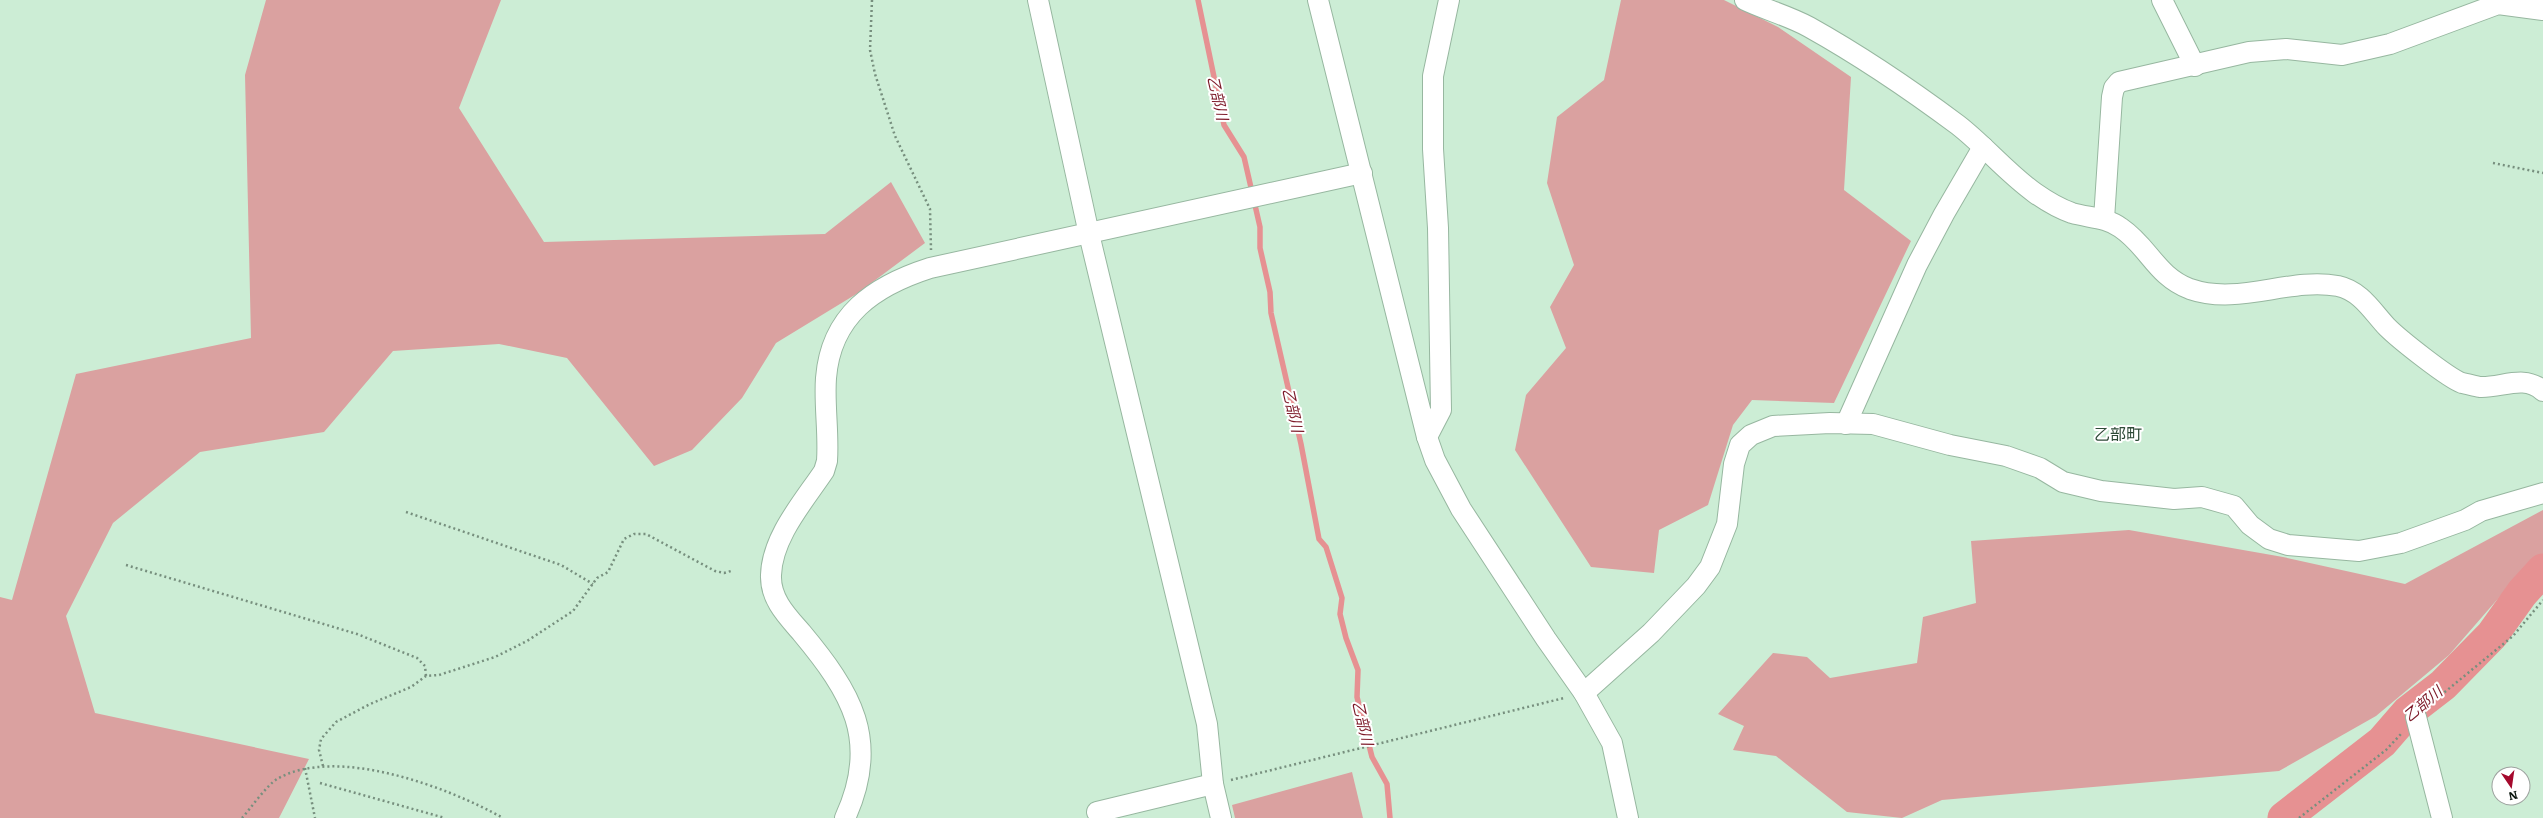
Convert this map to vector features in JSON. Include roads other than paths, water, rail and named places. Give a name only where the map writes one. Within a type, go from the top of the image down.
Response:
[{"type":"street","points":[[1038,0],[1089,234],[1206,724],[1213,784],[1221,818]]},
{"type":"street","points":[[1318,0],[1427,437],[1435,460],[1461,509],[1546,639],[1584,693],[1612,743],[1628,818]]},
{"type":"street","points":[[1427,437],[1441,410],[1438,228],[1433,149],[1433,76],[1449,0]]},
{"type":"street","points":[[1745,0],[1808,26],[1907,89],[1959,126],[2036,194],[2071,212],[2104,219],[2128,233],[2166,277],[2192,289],[2242,294],[2297,285],[2336,286],[2349,289],[2359,295],[2398,338],[2459,382],[2481,387],[2513,381],[2538,386],[2543,391]]},
{"type":"street","points":[[2162,0],[2195,66]]},
{"type":"street","points":[[2104,219],[2114,88],[2119,82],[2195,66],[2249,52],[2286,49],[2342,55],[2390,44],[2498,4],[2543,10]]},
{"type":"street","points":[[1846,424],[1917,265],[1944,214],[1983,147]]},
{"type":"street","points":[[845,818],[856,792],[859,777],[860,754],[856,715],[848,697],[827,664],[784,614],[775,597],[771,576],[781,537],[824,471],[827,461],[826,378],[836,336],[850,315],[888,284],[900,278],[930,268],[1362,173]]},
{"type":"street","points":[[1584,693],[1651,633],[1696,586],[1710,567],[1726,524],[1734,464],[1740,445],[1752,435],[1773,426],[1873,424],[1950,445],[2006,456],[2040,468],[2063,482],[2101,491],[2174,499],[2202,497],[2234,506],[2250,524],[2269,539],[2288,545],[2359,551],[2402,543],[2465,520],[2481,511],[2543,493]]},
{"type":"street","points":[[2416,717],[2442,818]]},
{"type":"street","points":[[1097,812],[1213,784]]},
{"type":"waterway","name":"乙部川","points":[[1198,0],[1224,125],[1244,157],[1260,227],[1260,248],[1270,292],[1271,313],[1301,444],[1319,539],[1326,547],[1342,598],[1340,614],[1346,638],[1358,670],[1357,697],[1372,757],[1387,784],[1390,818]]},
{"type":"waterway","name":"乙部川","points":[[2284,818],[2382,742],[2408,712],[2443,685],[2492,635],[2522,593],[2543,570]]},
{"type":"district","name":"乙部町","points":[[2118,433]]}]
